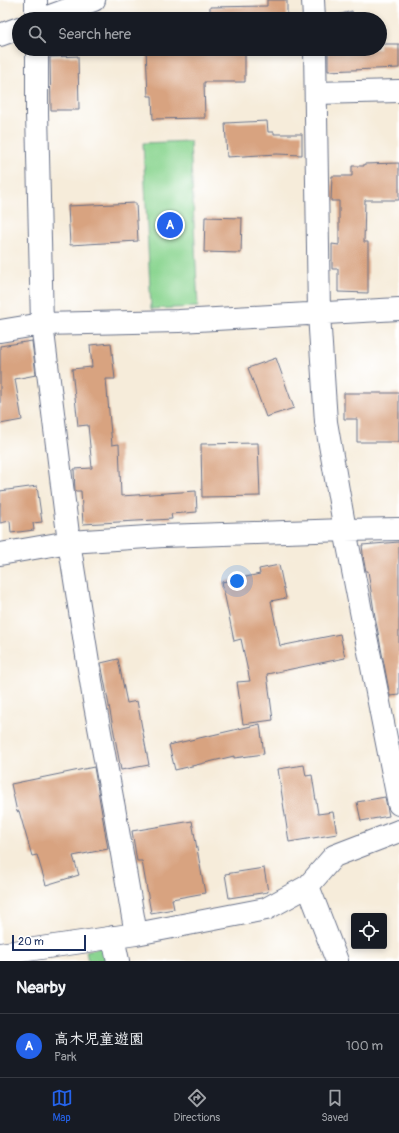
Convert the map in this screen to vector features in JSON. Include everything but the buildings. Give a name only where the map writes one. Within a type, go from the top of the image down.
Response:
[{"type":"street","points":[[36,0],[36,12]]},
{"type":"street","points":[[61,12],[94,0]]},
{"type":"street","points":[[313,0],[314,12]]},
{"type":"street","points":[[0,35],[12,31]]},
{"type":"street","points":[[36,56],[42,324],[68,542],[94,700],[136,934]]},
{"type":"street","points":[[315,56],[319,314],[326,422],[345,530],[399,804]]},
{"type":"street","points":[[316,93],[399,91]]},
{"type":"street","points":[[0,331],[42,324],[179,321],[399,309]]},
{"type":"street","points":[[0,554],[68,542],[163,536],[399,529]]},
{"type":"street","points":[[0,954],[136,934],[266,909],[308,886],[334,856],[399,831]]},
{"type":"street","points":[[308,886],[337,961]]},
{"type":"street","points":[[113,937],[118,961]]},
{"type":"green space","points":[[190,141],[198,307],[151,309],[143,143]]},
{"type":"green space","points":[[109,945],[112,961],[88,961],[86,951]]},
{"type":"place","name":"高木児童遊園","points":[[170,225]]}]
